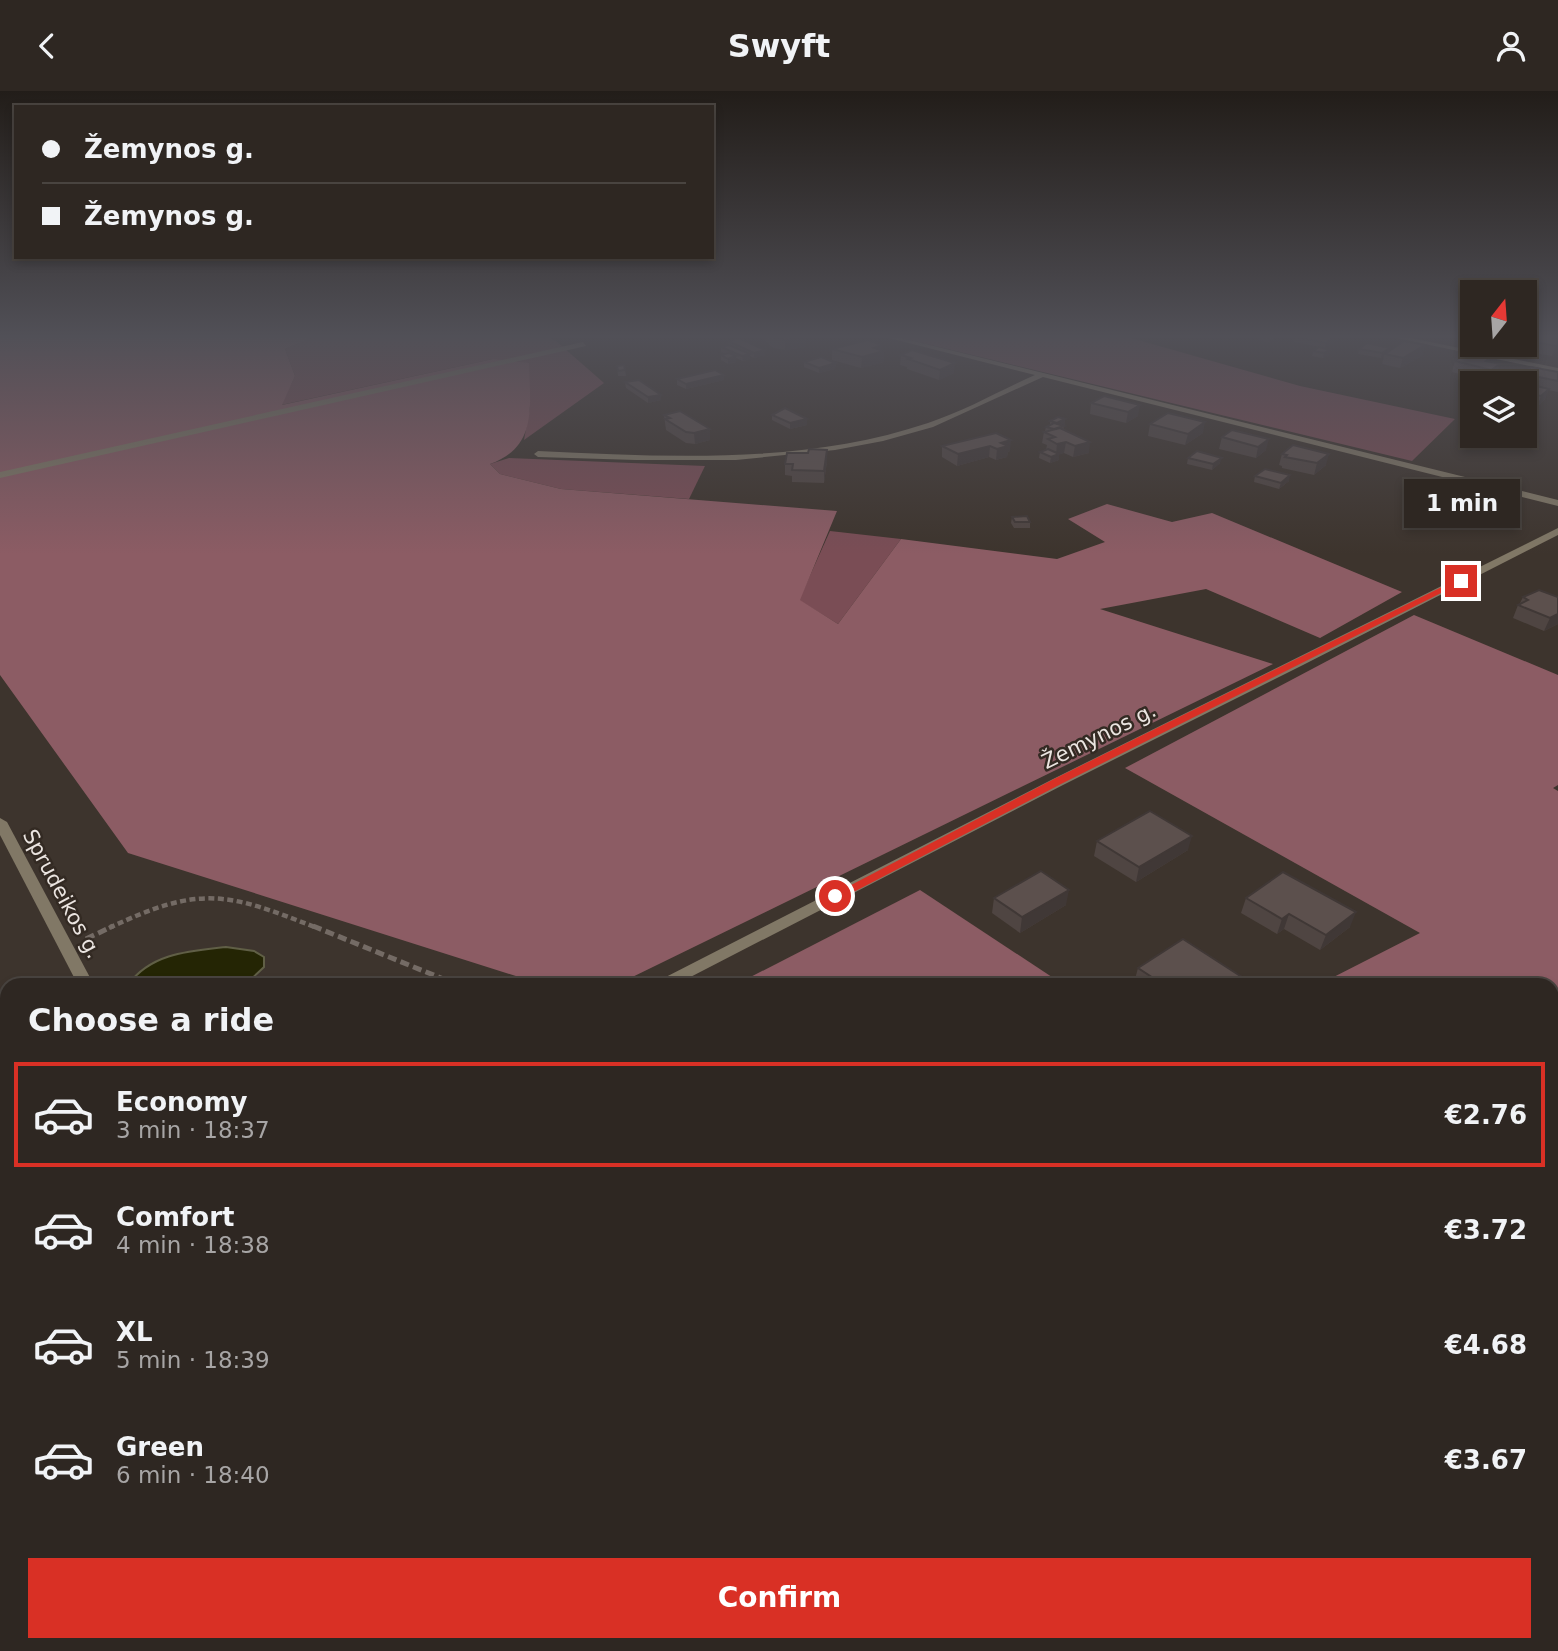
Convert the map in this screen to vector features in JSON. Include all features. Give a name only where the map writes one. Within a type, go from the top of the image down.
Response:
[{"type":"street","points":[[0,475],[295,409]]},
{"type":"street","points":[[538,454],[662,459],[744,457],[844,446],[930,425],[966,409]]},
{"type":"street","points":[[1178,409],[1558,503]]},
{"type":"street","name":"Žemynos g.","points":[[677,978],[1058,782],[1558,531]]},
{"type":"street","name":"Sprudeikos g.","points":[[0,822],[82,978]]},
{"type":"path","points":[[67,947],[166,903],[197,896],[227,896],[257,904],[441,978]]},
{"type":"shaded area","points":[[0,409],[530,409],[524,436],[505,457],[490,464],[500,474],[561,489],[837,511],[800,600],[838,624],[901,539],[1057,559],[1105,542],[1068,519],[1107,504],[1172,522],[1212,513],[1402,592],[1320,638],[1206,589],[1100,609],[1273,664],[630,978],[522,978],[128,853],[0,675]]},
{"type":"shaded area","points":[[530,409],[568,409],[524,440]]},
{"type":"shaded area","points":[[1196,409],[1407,409],[1455,419],[1412,461]]},
{"type":"shaded area","points":[[509,458],[705,466],[689,499],[561,489],[500,474],[490,464]]},
{"type":"shaded area","points":[[830,531],[901,539],[838,624],[799,600]]},
{"type":"shaded area","points":[[1414,615],[1558,675],[1558,785],[1553,788],[1558,791],[1558,978],[1332,978],[1420,933],[1125,768]]},
{"type":"shaded area","points":[[920,890],[1053,978],[749,978]]},
{"type":"shaded area","points":[[226,947],[254,951],[264,957],[264,967],[252,978],[134,978],[148,966],[185,952]]},
{"type":"building","points":[[787,409],[807,419],[790,423],[772,415]]},
{"type":"building","points":[[680,411],[710,429],[686,432],[665,419],[670,418],[664,415]]},
{"type":"building","points":[[1168,413],[1205,422],[1188,434],[1150,424]]},
{"type":"building","points":[[1058,417],[1065,419],[1057,423],[1050,421]]},
{"type":"building","points":[[1054,423],[1064,426],[1054,429],[1046,427]]},
{"type":"building","points":[[1060,428],[1090,442],[1075,446],[1066,442],[1057,444],[1048,439],[1055,437],[1044,432]]},
{"type":"building","points":[[1232,430],[1269,439],[1258,447],[1222,437]]},
{"type":"building","points":[[996,433],[1011,440],[1001,443],[1008,446],[997,449],[990,446],[958,454],[942,446]]},
{"type":"building","points":[[1293,445],[1329,454],[1317,463],[1285,457],[1287,455],[1282,454]]},
{"type":"building","points":[[809,449],[827,450],[824,471],[792,470],[793,464],[785,464],[787,453],[808,453]]},
{"type":"building","points":[[1048,449],[1059,454],[1051,457],[1040,452]]},
{"type":"building","points":[[1197,451],[1222,458],[1213,464],[1188,458]]},
{"type":"building","points":[[1265,469],[1290,475],[1281,483],[1255,476]]},
{"type":"building","points":[[1434,478],[1494,492],[1487,501],[1482,500],[1474,509],[1468,508],[1462,515],[1439,509],[1450,497],[1422,490]]},
{"type":"building","points":[[1027,516],[1030,522],[1015,522],[1012,517]]},
{"type":"building","points":[[1539,590],[1558,597],[1558,614],[1550,618],[1518,605],[1528,600],[1523,597]]},
{"type":"building","points":[[1150,811],[1192,836],[1139,867],[1097,841]]},
{"type":"building","points":[[1041,871],[1069,890],[1022,917],[994,898]]},
{"type":"building","points":[[1283,872],[1356,912],[1326,935],[1289,914],[1282,919],[1246,898]]},
{"type":"building","points":[[1183,939],[1243,978],[1153,978],[1138,968]]},
{"type":"route","points":[[835,896],[1461,581]]}]
